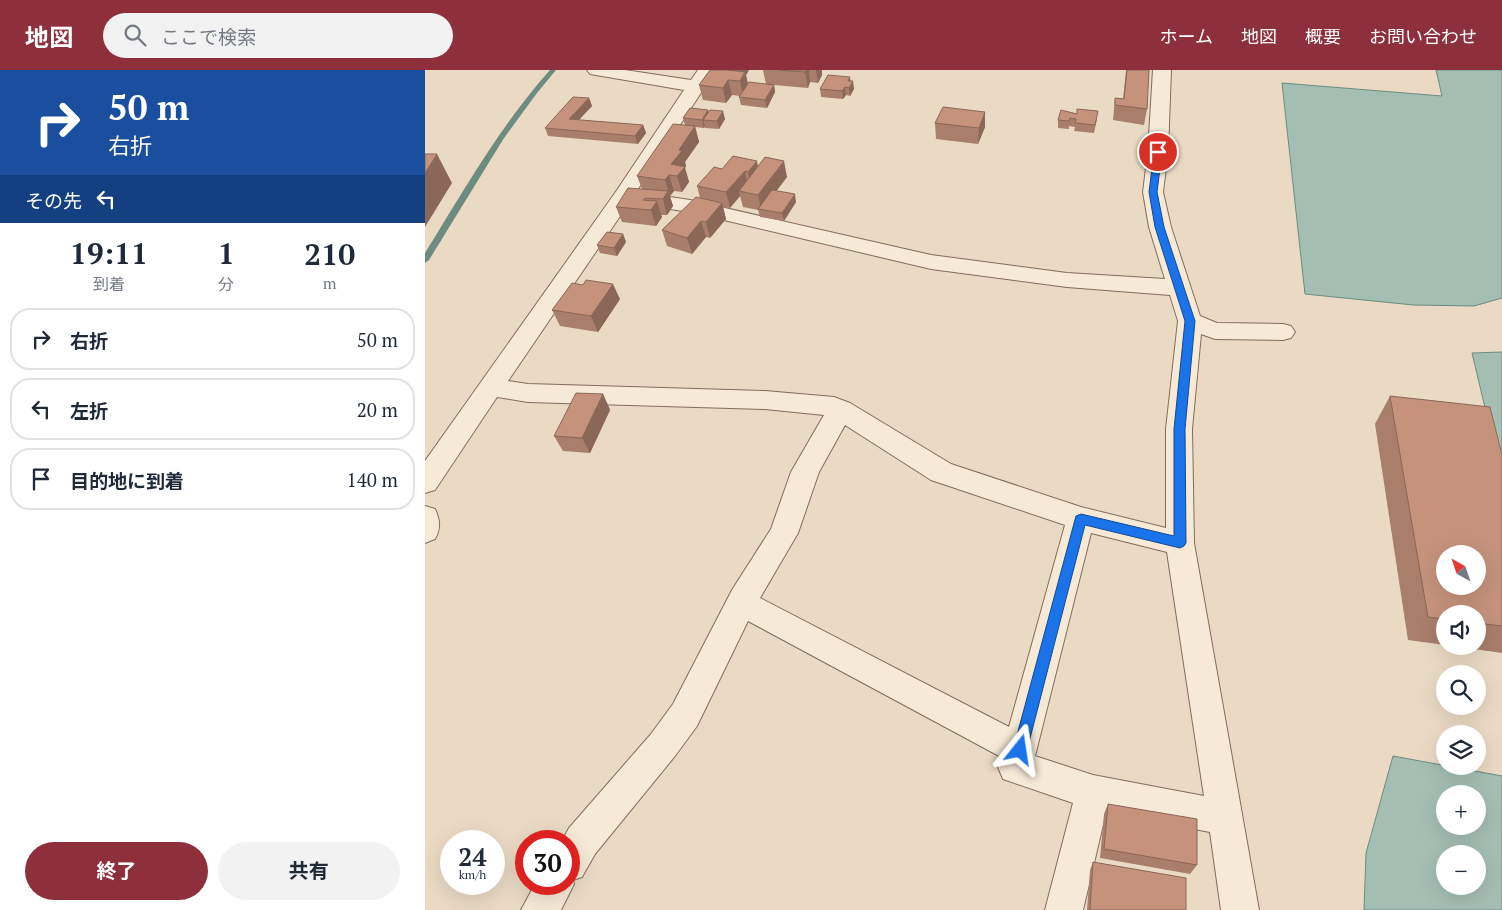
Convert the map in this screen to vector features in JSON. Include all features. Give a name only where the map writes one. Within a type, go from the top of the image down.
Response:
[{"type":"street","points":[[596,70],[667,83],[702,78]]},
{"type":"street","points":[[1162,70],[1158,152],[1153,192],[1160,227],[1190,321],[1179,429],[1180,543],[1240,910]]},
{"type":"street","points":[[425,482],[623,196],[702,78]]},
{"type":"street","points":[[623,196],[690,206],[931,262],[1067,280],[1179,288]]},
{"type":"street","points":[[1190,321],[1215,331],[1283,332]]},
{"type":"street","points":[[491,387],[528,393],[765,400],[834,406],[941,472],[1081,519],[1180,543]]},
{"type":"street","points":[[580,845],[663,745],[685,715],[741,603],[783,533],[805,472],[841,410]]},
{"type":"street","points":[[425,517],[425,531]]},
{"type":"street","points":[[1081,519],[1015,767],[1093,792],[1225,818]]},
{"type":"street","points":[[741,603],[1020,750]]},
{"type":"street","points":[[1064,910],[1093,792]]},
{"type":"street","points":[[540,910],[550,895]]},
{"type":"shaded area","points":[[1436,70],[1502,70],[1502,298],[1474,306],[1413,305],[1305,294],[1282,83],[1442,96]]},
{"type":"shaded area","points":[[1502,352],[1502,479],[1472,353]]},
{"type":"shaded area","points":[[1393,756],[1436,764],[1436,775],[1486,775],[1486,773],[1502,776],[1502,910],[1364,910],[1366,853]]},
{"type":"building","points":[[710,70],[745,72],[740,81],[728,80],[723,88],[699,85]]},
{"type":"building","points":[[779,70],[807,70],[805,72]]},
{"type":"building","points":[[1127,70],[1149,70],[1147,109],[1115,105],[1115,98],[1124,99]]},
{"type":"building","points":[[828,75],[850,77],[848,81],[853,81],[849,88],[845,87],[842,91],[820,89]]},
{"type":"building","points":[[749,82],[774,85],[765,100],[739,97]]},
{"type":"building","points":[[573,97],[589,98],[569,119],[643,125],[635,136],[545,128]]},
{"type":"building","points":[[943,107],[985,112],[979,128],[935,123]]},
{"type":"building","points":[[690,108],[708,110],[702,120],[683,118]]},
{"type":"building","points":[[1077,109],[1098,111],[1095,125],[1075,123],[1076,119],[1070,118],[1069,121],[1058,120],[1061,110],[1077,114]]},
{"type":"building","points":[[710,110],[723,111],[717,121],[703,120]]},
{"type":"building","points":[[673,124],[695,126],[679,150],[682,151],[671,164],[685,167],[677,176],[669,175],[665,180],[637,176]]},
{"type":"building","points":[[425,154],[437,154],[425,173]]},
{"type":"building","points":[[733,156],[757,161],[726,192],[697,186],[714,167],[722,169]]},
{"type":"building","points":[[765,157],[784,161],[758,195],[739,191]]},
{"type":"building","points":[[628,188],[668,191],[663,199],[645,198],[643,200],[657,201],[651,210],[616,207]]},
{"type":"building","points":[[772,190],[795,194],[782,213],[758,209]]},
{"type":"building","points":[[696,197],[722,203],[706,222],[701,221],[687,238],[662,230]]},
{"type":"building","points":[[607,232],[623,234],[614,248],[597,245]]},
{"type":"building","points":[[586,280],[613,284],[591,316],[552,310],[572,283],[583,285]]},
{"type":"building","points":[[576,393],[603,394],[582,438],[554,436]]},
{"type":"building","points":[[1390,396],[1490,407],[1502,455],[1502,626],[1486,624],[1486,605],[1436,605],[1436,618],[1428,617]]},
{"type":"building","points":[[1108,804],[1197,819],[1197,865],[1104,849]]},
{"type":"building","points":[[1093,862],[1186,878],[1186,910],[1090,910]]},
{"type":"waterway","points":[[425,260],[500,138],[553,70]]},
{"type":"route","points":[[1020,750],[1081,519],[1180,543],[1179,429],[1190,321],[1175,279],[1160,227],[1153,192],[1158,152]]}]
